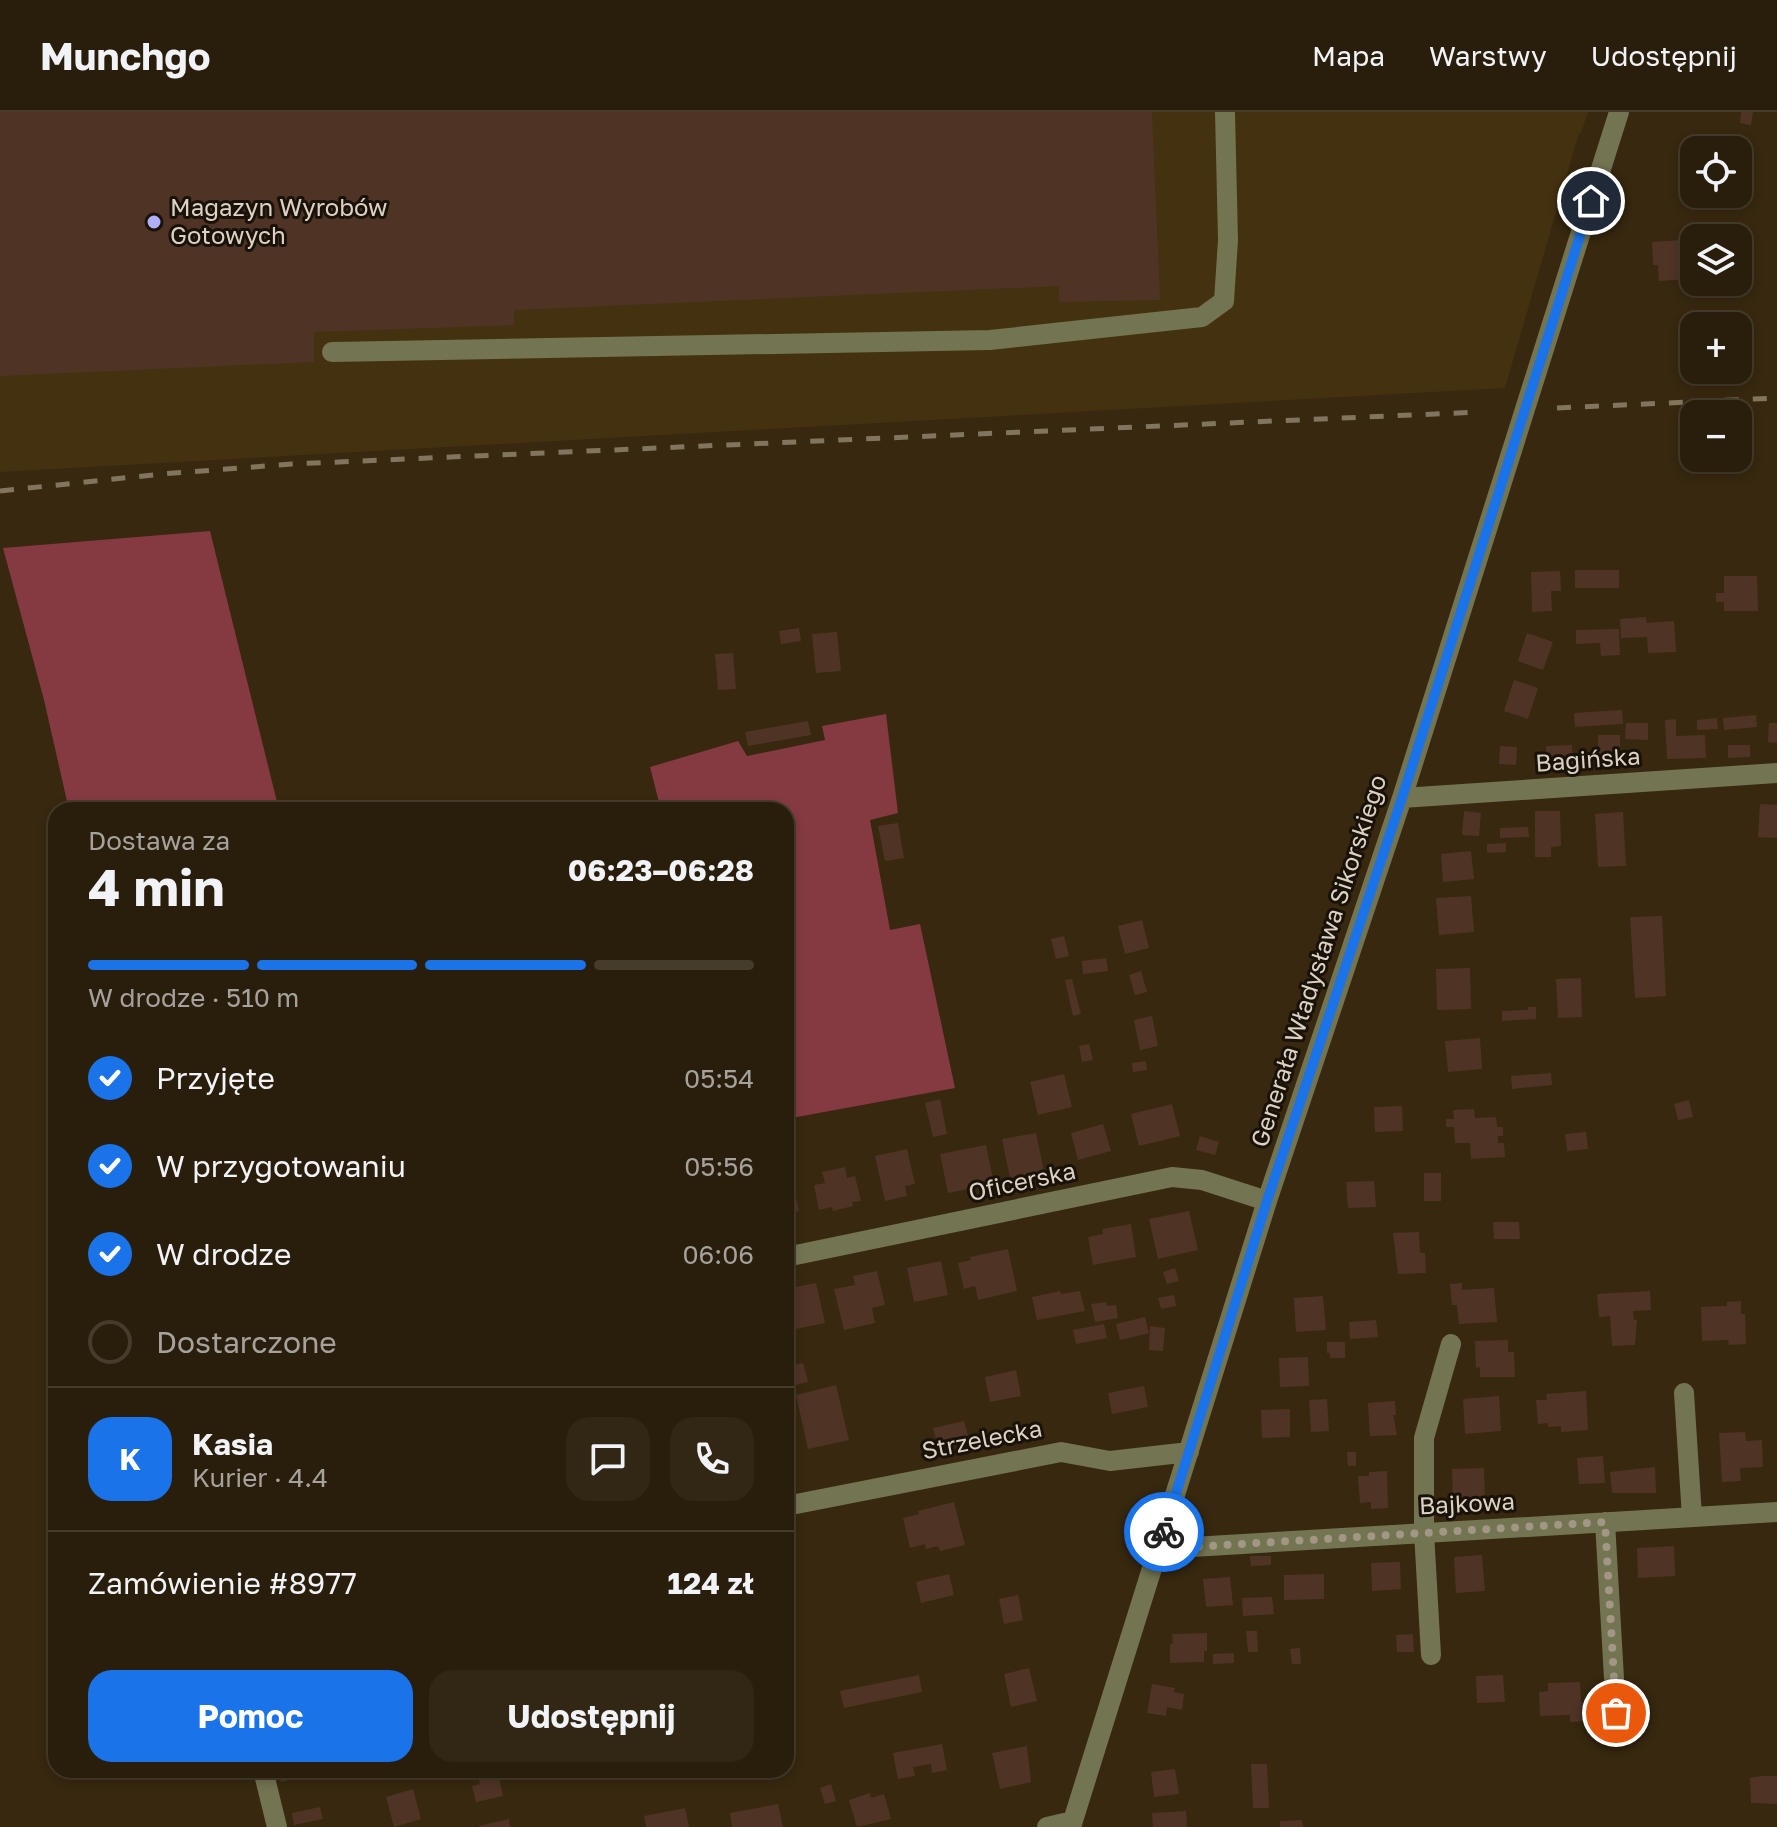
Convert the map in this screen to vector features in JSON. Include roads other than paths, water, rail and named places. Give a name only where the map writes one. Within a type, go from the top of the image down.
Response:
[{"type":"street","points":[[332,352],[990,340],[1202,317],[1224,301],[1228,240],[1225,112]]},
{"type":"street","name":"Generała Władysława Sikorskiego","points":[[1072,1824],[1267,1201],[1402,798],[1619,112]]},
{"type":"street","name":"Bagińska","points":[[1402,798],[1777,773]]},
{"type":"street","name":"Oficerska","points":[[794,1255],[1172,1177],[1202,1180],[1267,1201]]},
{"type":"street","points":[[1431,1655],[1424,1532],[1424,1438],[1451,1344]]},
{"type":"street","points":[[1684,1393],[1692,1517]]},
{"type":"street","name":"Strzelecka","points":[[794,1504],[1061,1452],[1110,1461],[1189,1452]]},
{"type":"street","name":"Bajkowa","points":[[1159,1549],[1777,1512]]},
{"type":"street","points":[[1605,1522],[1616,1713]]},
{"type":"street","points":[[265,1778],[277,1827]]},
{"type":"street","points":[[1047,1827],[1072,1824]]},
{"type":"railway","points":[[1557,408],[1777,398]]},
{"type":"railway","points":[[0,491],[292,464],[1480,412]]},
{"type":"place","name":"Magazyn Wyrobów Gotowych","points":[[154,222]]}]
